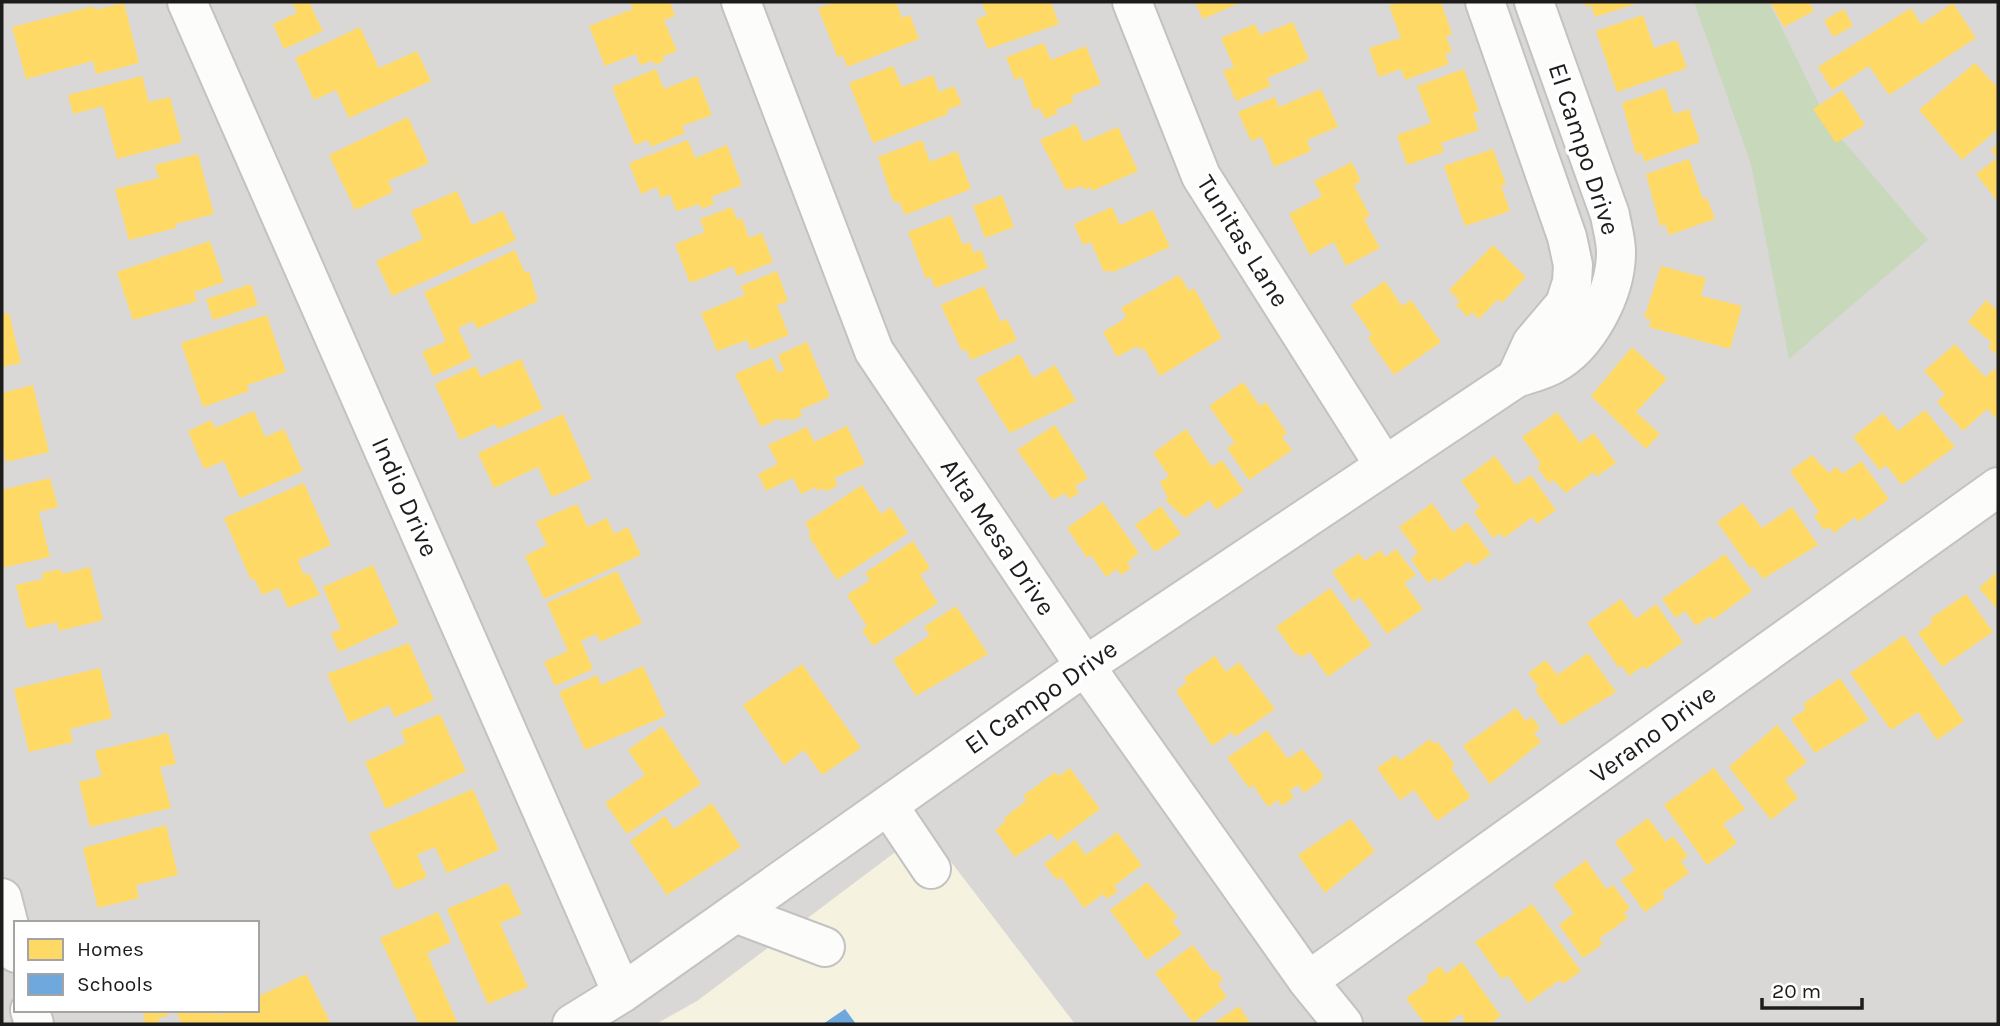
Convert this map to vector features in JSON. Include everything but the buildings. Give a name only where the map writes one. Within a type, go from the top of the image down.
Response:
[{"type":"street","name":"Indio Drive","points":[[187,2],[622,993]]},
{"type":"street","name":"Alta Mesa Drive","points":[[741,2],[874,351],[1085,666],[1308,981],[1343,1024]]},
{"type":"street","name":"Tunitas Lane","points":[[1132,2],[1201,176],[1384,465]]},
{"type":"street","name":"El Campo Drive","points":[[1485,2],[1567,237],[1573,265],[1572,282],[1565,304],[1532,343],[1516,379]]},
{"type":"street","name":"El Campo Drive","points":[[572,1024],[622,993],[1085,666],[1516,379],[1553,365],[1574,348],[1590,327],[1611,285],[1616,250],[1610,215],[1534,2]]},
{"type":"street","name":"Verano Drive","points":[[1308,981],[1998,487]]},
{"type":"street","points":[[888,805],[931,869]]},
{"type":"street","points":[[2,898],[14,945]]},
{"type":"street","points":[[735,913],[825,947]]},
{"type":"shaded area","points":[[2,2],[1998,2],[1998,1024],[2,1024]]},
{"type":"shaded area","points":[[926,829],[1075,1024],[656,1024],[697,1001]]},
{"type":"green space","points":[[1694,2],[1769,2],[1828,123],[1928,240],[1789,359],[1751,164]]}]
